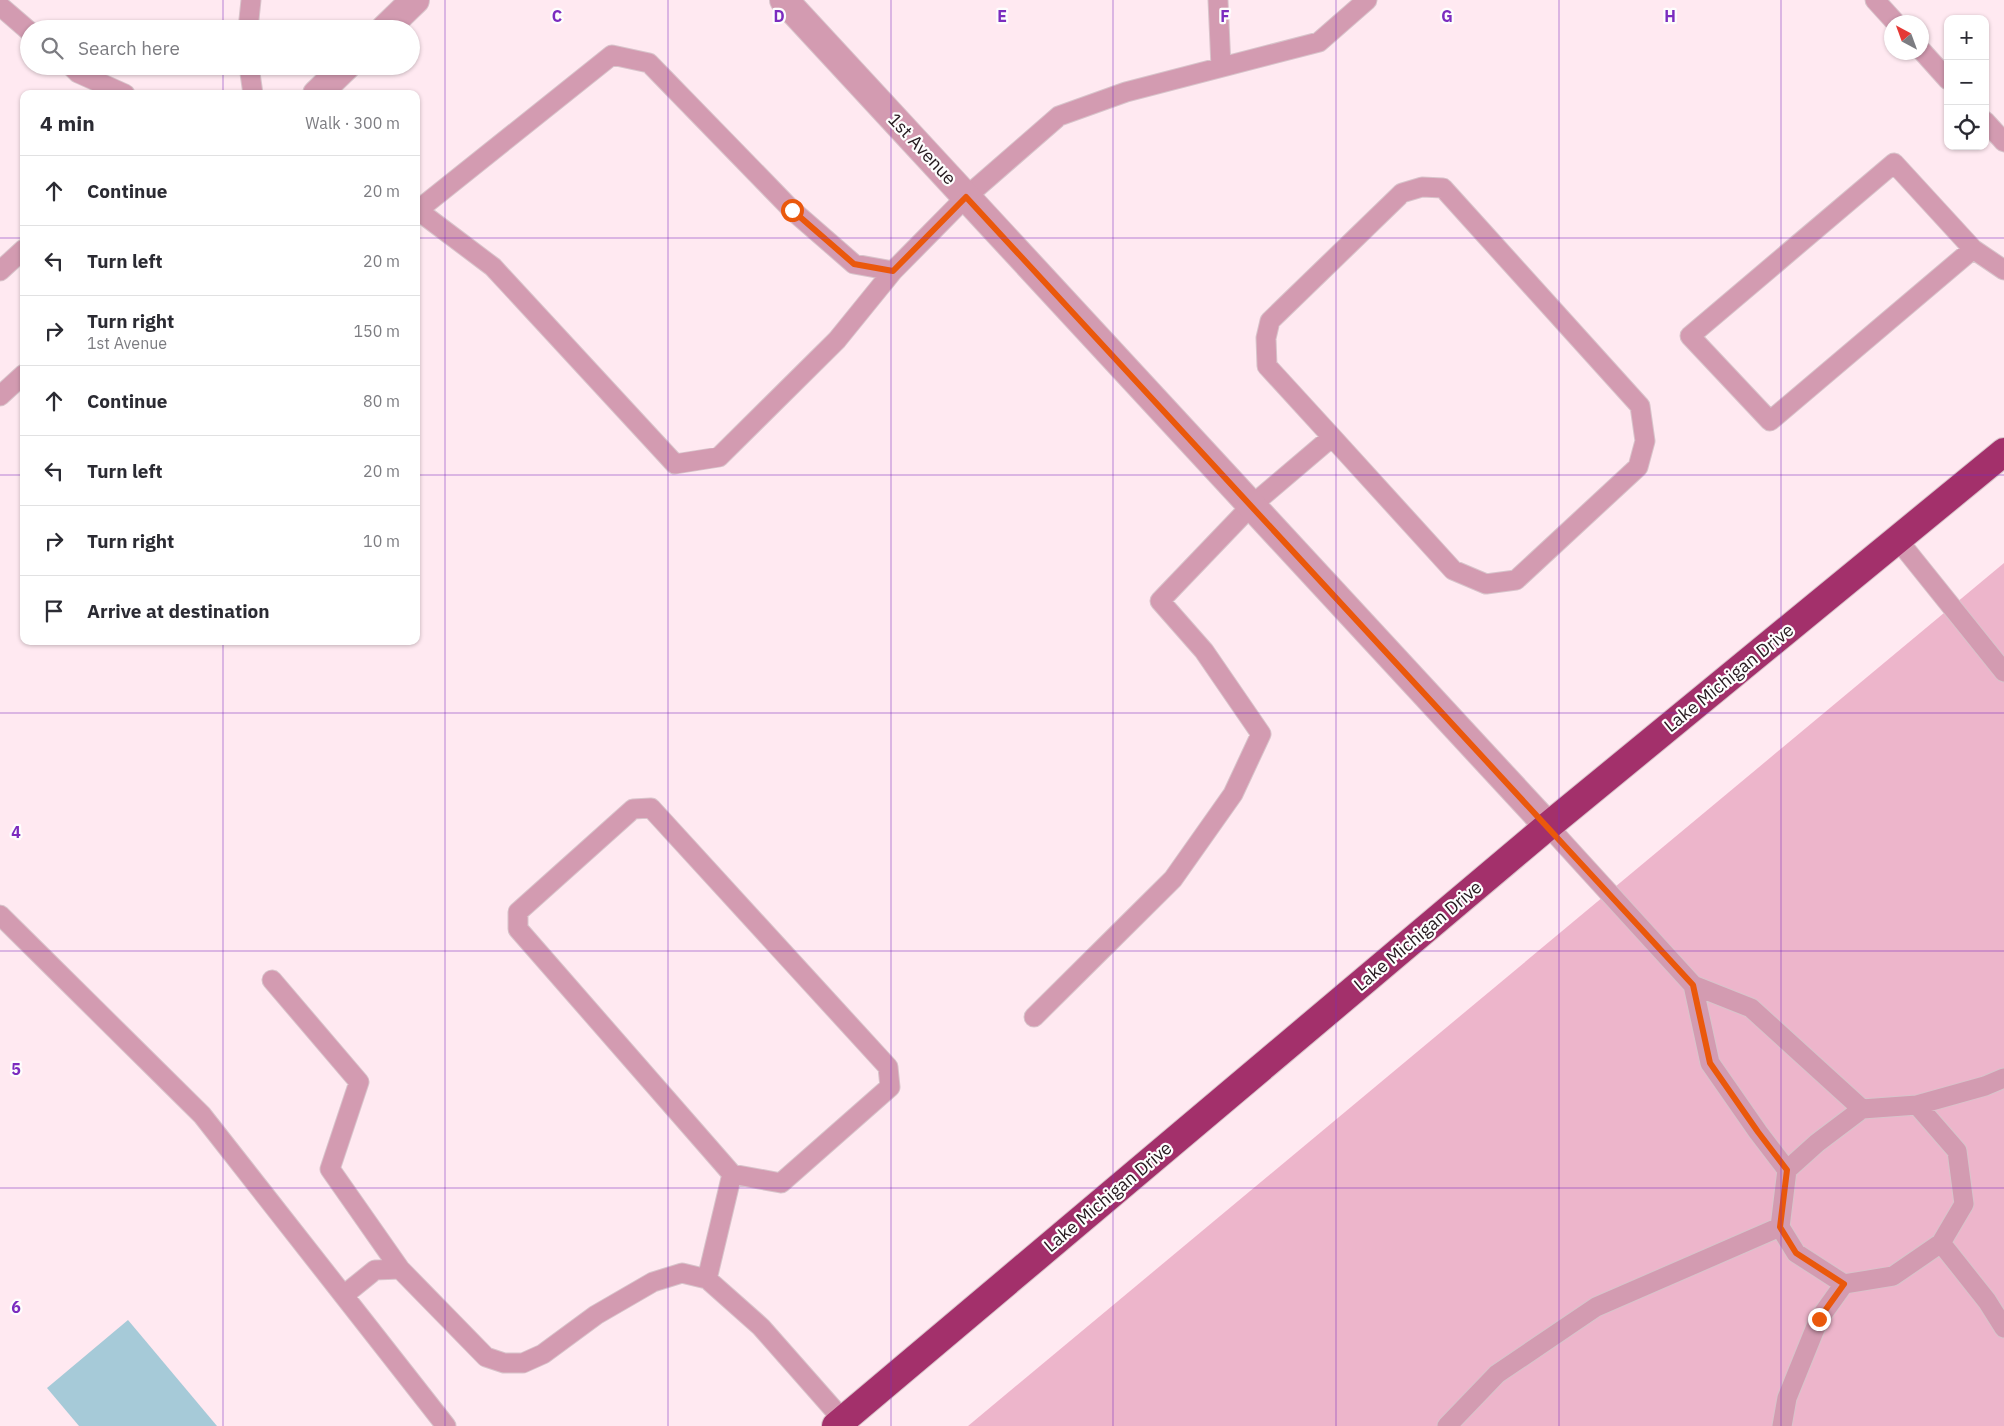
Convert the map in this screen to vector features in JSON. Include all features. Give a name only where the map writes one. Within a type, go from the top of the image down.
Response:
[{"type":"highway","name":"Lake Michigan Drive","points":[[839,1423],[1548,826],[2004,452]]},
{"type":"street","points":[[394,20],[415,0]]},
{"type":"street","name":"1st Avenue","points":[[784,0],[1548,826]]},
{"type":"street","points":[[321,90],[337,75]]},
{"type":"lane","points":[[249,20],[252,0]]},
{"type":"lane","points":[[1218,0],[1221,67]]},
{"type":"lane","points":[[420,211],[492,267],[675,464],[719,457],[837,340],[893,271],[966,197],[1059,116],[1126,92],[1319,42],[1367,0]]},
{"type":"lane","points":[[1875,0],[1889,15]]},
{"type":"lane","points":[[0,6],[20,23]]},
{"type":"lane","points":[[420,207],[612,55],[649,63],[792,210],[854,264],[893,271]]},
{"type":"lane","points":[[1929,59],[1944,76]]},
{"type":"lane","points":[[79,75],[88,85],[109,90]]},
{"type":"lane","points":[[250,75],[252,90]]},
{"type":"lane","points":[[1989,125],[2004,142]]},
{"type":"lane","points":[[1973,250],[1770,421],[1690,336],[1894,163],[1973,250],[2004,270]]},
{"type":"lane","points":[[1422,187],[1443,188],[1640,406],[1645,441],[1638,467],[1516,580],[1486,584],[1453,570],[1332,437],[1266,366],[1266,338],[1270,320],[1402,194],[1422,187]]},
{"type":"lane","points":[[0,271],[20,253]]},
{"type":"lane","points":[[0,396],[20,378]]},
{"type":"lane","points":[[1034,1017],[1173,879],[1233,794],[1261,734],[1204,651],[1160,601],[1252,505],[1332,437]]},
{"type":"lane","points":[[1898,540],[2004,672]]},
{"type":"lane","points":[[651,808],[888,1067],[890,1086],[781,1183],[732,1174],[518,930],[518,912],[633,809],[651,808]]},
{"type":"lane","points":[[1548,826],[1693,985],[1751,1008],[1862,1109]]},
{"type":"lane","points":[[0,915],[202,1115],[446,1426]]},
{"type":"lane","points":[[272,980],[360,1082],[330,1169],[400,1269],[486,1357],[504,1364],[523,1363],[543,1354],[596,1315],[653,1282],[682,1273],[707,1279],[761,1327],[839,1423]]},
{"type":"lane","points":[[1693,985],[1710,1063],[1787,1170]]},
{"type":"lane","points":[[1918,1105],[1957,1151],[1964,1204],[1941,1243],[1894,1276],[1844,1284],[1796,1253],[1780,1227],[1787,1170],[1817,1143],[1862,1109],[1918,1105],[1985,1086],[2004,1078]]},
{"type":"lane","points":[[707,1279],[732,1174]]},
{"type":"lane","points":[[1447,1426],[1497,1374],[1596,1307],[1780,1227]]},
{"type":"lane","points":[[1941,1243],[1987,1301],[2004,1328]]},
{"type":"lane","points":[[344,1296],[374,1270],[400,1269]]},
{"type":"lane","points":[[1782,1426],[1788,1398],[1819,1319],[1844,1284]]},
{"type":"shaded area","points":[[2004,563],[2004,1426],[968,1426]]},
{"type":"building","points":[[128,1320],[217,1426],[79,1426],[47,1388]]},
{"type":"route","points":[[792,210],[854,264],[893,271],[966,197],[1252,505],[1693,985],[1710,1063],[1787,1170],[1780,1227],[1796,1253],[1844,1284],[1819,1319]]}]
